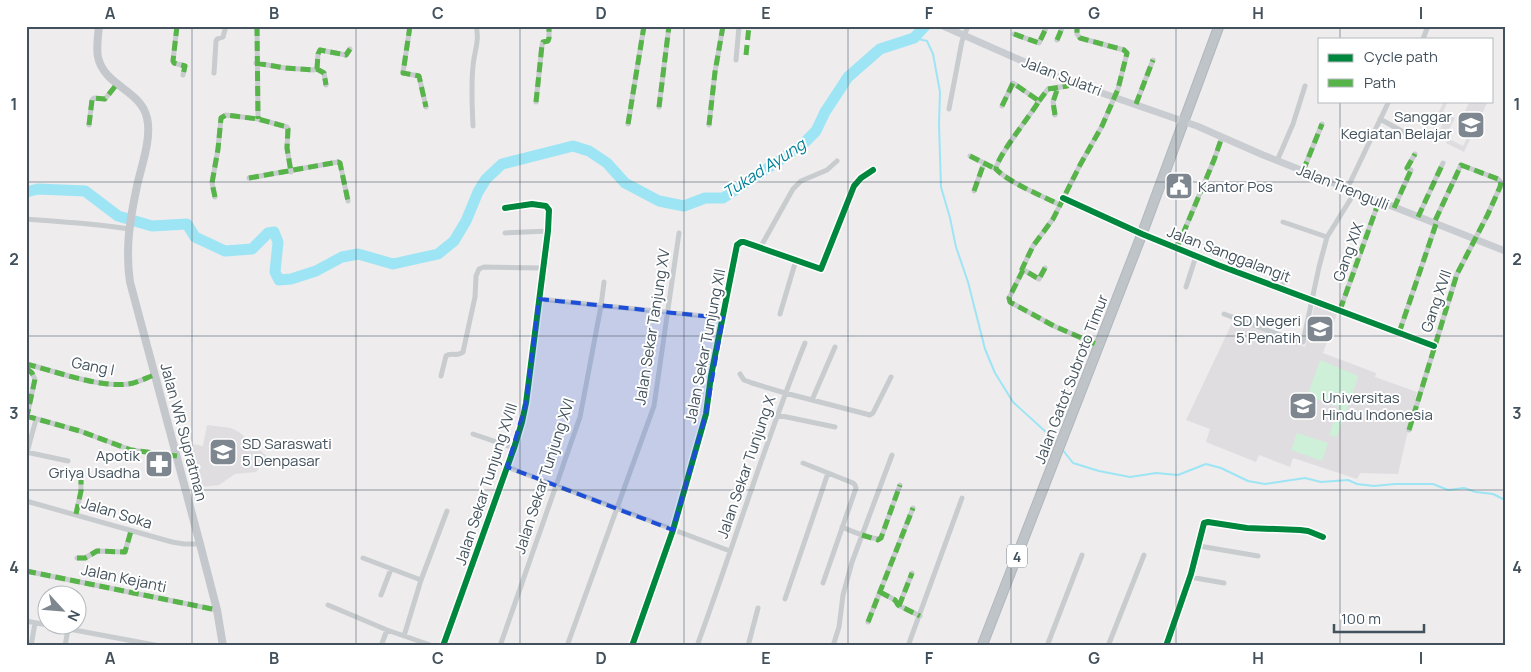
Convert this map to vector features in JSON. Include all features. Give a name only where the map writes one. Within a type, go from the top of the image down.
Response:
[{"type":"highway","name":"4","points":[[1183,121],[1219,26]]},
{"type":"highway","name":"Jalan Gatot Subroto Timur","points":[[982,646],[1183,121]]},
{"type":"main road","name":"Jalan WR Supratman","points":[[99,26],[98,59],[104,71],[141,104],[148,123],[145,149],[129,227],[127,253],[130,282],[217,610],[223,646]]},
{"type":"main road","name":"Jalan Sulatri","points":[[943,26],[1070,82],[1183,121]]},
{"type":"main road","name":"Jalan Trengulli","points":[[1183,121],[1277,161],[1505,251]]},
{"type":"street","points":[[177,26],[174,63],[185,66],[183,75]]},
{"type":"street","points":[[214,73],[216,41],[223,37],[226,26]]},
{"type":"street","points":[[257,26],[258,119]]},
{"type":"street","points":[[410,26],[403,73],[418,76],[426,107]]},
{"type":"street","points":[[473,126],[472,76],[474,53],[478,43],[476,26]]},
{"type":"street","points":[[536,102],[542,45],[543,42],[548,41],[549,26]]},
{"type":"street","points":[[628,124],[644,26]]},
{"type":"street","points":[[659,107],[669,26]]},
{"type":"street","points":[[710,125],[715,72],[723,26]]},
{"type":"street","points":[[736,60],[739,26]]},
{"type":"street","points":[[949,109],[962,41],[968,26]]},
{"type":"street","points":[[1014,34],[1039,43],[1047,26]]},
{"type":"street","points":[[1056,40],[1063,26]]},
{"type":"street","points":[[1077,26],[1077,34],[1080,38],[1126,52],[1120,80],[1102,126],[1053,219],[1033,246],[1022,266],[1023,270],[1009,300],[1046,322],[1098,345]]},
{"type":"street","points":[[1423,38],[1428,26]]},
{"type":"street","points":[[317,69],[320,50],[346,55],[350,49]]},
{"type":"street","points":[[1136,104],[1153,60]]},
{"type":"street","points":[[256,64],[285,68],[317,69],[324,73],[326,85]]},
{"type":"street","points":[[996,169],[1005,152],[1048,89],[1067,86],[1070,82]]},
{"type":"street","points":[[1002,106],[1011,84],[1014,83],[1040,101]]},
{"type":"street","points":[[89,124],[92,100],[94,98],[105,100],[117,84]]},
{"type":"street","points":[[1277,161],[1293,124],[1305,86]]},
{"type":"street","points":[[1055,115],[1053,102],[1058,87]]},
{"type":"street","points":[[1347,189],[1388,102]]},
{"type":"street","points":[[215,197],[212,185],[221,118],[226,115],[258,119],[288,128],[288,154],[291,172]]},
{"type":"street","points":[[1380,119],[1407,134]]},
{"type":"street","points":[[1303,171],[1322,124]]},
{"type":"street","points":[[1176,248],[1222,138]]},
{"type":"street","points":[[1394,208],[1411,170],[1407,168],[1414,154]]},
{"type":"street","points":[[970,156],[1060,205]]},
{"type":"street","points":[[760,248],[793,189],[801,181],[827,170],[837,160]]},
{"type":"street","points":[[248,178],[291,172],[338,162],[348,201]]},
{"type":"street","points":[[974,191],[984,163]]},
{"type":"street","points":[[1418,217],[1444,163]]},
{"type":"street","name":"Gang XVII","points":[[1409,430],[1457,274],[1501,182],[1461,165],[1435,224]]},
{"type":"street","name":"Jalan Sekar Tunjung XII","points":[[632,646],[673,530],[706,414],[711,376],[737,245],[741,242],[821,269],[854,186],[861,178],[873,170]]},
{"type":"street","points":[[1224,314],[1303,342],[1328,237],[1355,192]]},
{"type":"street","name":"Jalan Sanggalangit","points":[[1063,198],[1196,256],[1434,346]]},
{"type":"street","name":"Gang XIX","points":[[1340,310],[1379,201]]},
{"type":"street","name":"Jalan Sekar Tunjung XVIII","points":[[443,646],[514,448],[526,403],[548,231],[548,208],[532,204],[505,208]]},
{"type":"street","points":[[26,219],[129,227]]},
{"type":"street","points":[[1283,222],[1328,237]]},
{"type":"street","points":[[1399,333],[1435,224]]},
{"type":"street","points":[[505,232],[548,231]]},
{"type":"street","name":"Jalan Sekar Tanjung XV","points":[[567,646],[654,406],[679,233]]},
{"type":"street","points":[[1186,287],[1196,256]]},
{"type":"street","points":[[780,314],[796,260]]},
{"type":"street","points":[[441,376],[446,356],[449,354],[458,355],[463,352],[475,297],[476,276],[480,269],[484,267],[542,268]]},
{"type":"street","points":[[1023,270],[1039,279],[1045,268]]},
{"type":"street","points":[[1281,288],[1288,272]]},
{"type":"street","name":"Jalan Sekar Tunjung XVI","points":[[500,646],[582,409],[604,282]]},
{"type":"street","points":[[539,298],[723,318]]},
{"type":"street","points":[[740,374],[748,382],[784,393],[805,343]]},
{"type":"street","points":[[812,400],[834,347]]},
{"type":"street","points":[[26,366],[35,379],[27,416],[80,431],[131,450],[177,456]]},
{"type":"street","name":"Gang I","points":[[26,366],[113,384],[129,384],[154,375]]},
{"type":"street","name":"Jalan Sekar Tunjung X","points":[[697,646],[784,393],[870,415],[873,413],[891,376]]},
{"type":"street","points":[[26,389],[33,390]]},
{"type":"street","points":[[777,415],[834,427]]},
{"type":"street","points":[[35,423],[27,453],[68,461]]},
{"type":"street","name":"Jalan Sekar Tunjung XVIII","points":[[473,434],[514,448]]},
{"type":"street","points":[[833,646],[839,627],[847,581],[892,455]]},
{"type":"street","points":[[804,463],[855,485],[856,488],[823,584]]},
{"type":"street","points":[[507,467],[730,551]]},
{"type":"street","points":[[785,599],[828,473]]},
{"type":"street","points":[[76,514],[81,491],[81,479]]},
{"type":"street","points":[[842,527],[878,540],[881,538],[900,485]]},
{"type":"street","points":[[908,646],[962,498]]},
{"type":"street","name":"Jalan Soka","points":[[26,501],[178,544],[200,544]]},
{"type":"street","points":[[868,622],[913,508]]},
{"type":"street","points":[[404,636],[421,580],[448,511]]},
{"type":"street","points":[[1166,646],[1190,577],[1204,523],[1246,528],[1300,530],[1322,537]]},
{"type":"street","points":[[77,558],[85,558],[97,551],[125,552],[131,531]]},
{"type":"street","points":[[1199,546],[1258,556]]},
{"type":"street","points":[[1047,646],[1082,555]]},
{"type":"street","points":[[1108,646],[1144,555]]},
{"type":"street","points":[[363,558],[421,580]]},
{"type":"street","points":[[381,595],[391,568]]},
{"type":"street","name":"Jalan Kejanti","points":[[26,571],[217,610]]},
{"type":"street","points":[[900,606],[912,573]]},
{"type":"street","points":[[1190,577],[1224,583]]},
{"type":"street","points":[[880,592],[896,600],[900,606],[920,616]]},
{"type":"street","points":[[328,605],[387,630],[432,646]]},
{"type":"street","points":[[748,646],[758,608]]},
{"type":"street","points":[[26,621],[36,623],[32,646]]},
{"type":"street","points":[[381,646],[387,630]]},
{"type":"street","points":[[88,633],[160,646]]},
{"type":"highlighted area","points":[[539,299],[723,318],[706,414],[673,530],[507,467],[526,403]]},
{"type":"shaded area","name":"Sanggar Kegiatan Belajar","points":[[1444,102],[1448,102],[1443,112],[1455,118],[1445,137],[1463,146],[1472,128],[1460,121],[1469,103],[1468,102],[1488,102],[1464,152],[1437,136],[1446,116],[1439,112]]},
{"type":"shaded area","name":"Universitas Hindu Indonesia","points":[[1315,303],[1338,311],[1323,353],[1376,373],[1375,377],[1417,392],[1398,474],[1360,473],[1357,479],[1293,458],[1290,467],[1259,455],[1256,462],[1206,442],[1210,429],[1186,420],[1234,319],[1305,347]]},
{"type":"shaded area","name":"SD Saraswati 5 Denpasar","points":[[207,425],[231,428],[239,432],[268,457],[256,472],[235,474],[219,485],[193,488],[181,442],[203,446]]},
{"type":"green space","points":[[1320,360],[1358,377],[1337,437],[1329,435],[1339,407],[1314,398],[1309,413],[1302,411]]},
{"type":"green space","points":[[1297,433],[1328,443],[1322,461],[1291,450]]},
{"type":"waterway","name":"Tukad Ayung","points":[[26,192],[38,189],[85,191],[118,216],[152,226],[187,224],[195,237],[225,251],[252,249],[268,233],[274,232],[278,242],[275,272],[279,280],[291,279],[316,271],[342,257],[358,254],[393,264],[438,254],[454,241],[486,179],[502,164],[573,146],[589,151],[607,163],[625,183],[659,201],[684,206],[705,198],[723,198],[801,146],[816,131],[825,112],[848,77],[880,49],[914,38],[925,26]]},
{"type":"waterway","points":[[914,38],[927,41],[933,54],[940,92],[941,187],[985,349],[995,373],[1013,402],[1058,443]]},
{"type":"waterway","points":[[1062,449],[1073,463],[1099,471],[1130,477],[1156,473],[1178,475],[1206,464],[1221,468],[1248,481],[1265,484],[1305,478],[1321,482],[1348,480],[1357,484],[1374,486],[1433,484],[1448,490],[1464,488],[1493,494],[1505,500]]},
{"type":"marked path","points":[[177,26],[173,61],[185,66],[183,75]]},
{"type":"marked path","points":[[257,26],[258,119]]},
{"type":"marked path","points":[[410,26],[403,73],[419,76],[426,107]]},
{"type":"marked path","points":[[536,102],[542,45],[543,42],[548,41],[549,26]]},
{"type":"marked path","points":[[628,124],[644,26]]},
{"type":"marked path","points":[[659,107],[669,26]]},
{"type":"marked path","points":[[709,125],[723,26]]},
{"type":"marked path","points":[[746,55],[749,26]]},
{"type":"marked path","points":[[1014,34],[1039,43],[1047,26]]},
{"type":"marked path","points":[[1057,40],[1063,26]]},
{"type":"marked path","points":[[1045,268],[1039,279],[1022,269],[1033,246],[1053,219],[1102,126],[1118,89],[1127,53],[1124,50],[1080,38],[1077,34],[1077,26]]},
{"type":"marked path","points":[[317,69],[320,50],[346,55],[350,49]]},
{"type":"marked path","points":[[1136,104],[1153,60]]},
{"type":"marked path","points":[[256,63],[285,68],[317,69],[324,73],[326,85]]},
{"type":"marked path","points":[[1039,101],[1048,89],[1067,86],[1070,82]]},
{"type":"marked path","points":[[1002,106],[1013,83],[1039,101],[1008,145],[996,169],[1017,184],[1060,205]]},
{"type":"marked path","points":[[89,125],[92,100],[94,98],[105,99],[117,84]]},
{"type":"marked path","points":[[1055,115],[1053,102],[1058,87]]},
{"type":"marked path","points":[[215,197],[212,183],[221,118],[226,115],[258,119],[287,127],[287,148],[291,172]]},
{"type":"marked path","points":[[1303,171],[1322,124]]},
{"type":"marked path","points":[[1177,248],[1222,137]]},
{"type":"marked path","points":[[1394,208],[1411,170],[1407,168],[1415,154]]},
{"type":"marked path","points":[[970,156],[996,169]]},
{"type":"marked path","points":[[249,178],[338,162],[340,163],[348,201]]},
{"type":"marked path","points":[[974,191],[984,163]]},
{"type":"marked path","points":[[1418,217],[1443,163]]},
{"type":"marked path","points":[[1409,430],[1457,274],[1488,214],[1501,182],[1498,179],[1461,165],[1434,223]]},
{"type":"marked path","points":[[1340,310],[1379,201]]},
{"type":"marked path","points":[[1399,333],[1436,224]]},
{"type":"marked path","points":[[1023,270],[1009,298],[1010,302],[1054,326],[1098,345]]},
{"type":"marked path","points":[[26,364],[104,384],[116,385],[138,382],[154,375]]},
{"type":"marked path","points":[[26,368],[35,379],[27,416]]},
{"type":"marked path","points":[[26,416],[80,431],[131,450],[177,456]]},
{"type":"marked path","points":[[76,514],[81,491],[81,479]]},
{"type":"marked path","points":[[862,535],[878,540],[881,538],[900,485]]},
{"type":"marked path","points":[[868,622],[913,508]]},
{"type":"marked path","points":[[77,558],[85,558],[97,551],[125,552],[131,531]]},
{"type":"marked path","points":[[26,571],[217,610]]},
{"type":"marked path","points":[[899,606],[912,573]]},
{"type":"marked path","points":[[880,592],[895,600],[898,605],[920,616]]},
{"type":"cycle path","points":[[632,646],[673,530],[706,414],[711,376],[737,245],[744,242],[821,269],[854,186],[861,178],[873,170]]},
{"type":"cycle path","points":[[1063,198],[1142,234],[1218,265],[1434,346]]},
{"type":"cycle path","points":[[443,646],[514,448],[526,403],[549,210],[546,206],[532,204],[505,208]]},
{"type":"cycle path","points":[[1166,646],[1191,574],[1204,523],[1247,528],[1300,530],[1323,537]]},
{"type":"place","name":"Sanggar Kegiatan Belajar","points":[[1471,125]]},
{"type":"place","name":"Kantor Pos","points":[[1179,186]]},
{"type":"place","name":"SD Negeri 5 Penatih","points":[[1320,329]]},
{"type":"place","name":"Universitas Hindu Indonesia","points":[[1303,406]]},
{"type":"place","name":"SD Saraswati 5 Denpasar","points":[[223,452]]},
{"type":"place","name":"Apotik Griya Usadha","points":[[159,464]]}]
